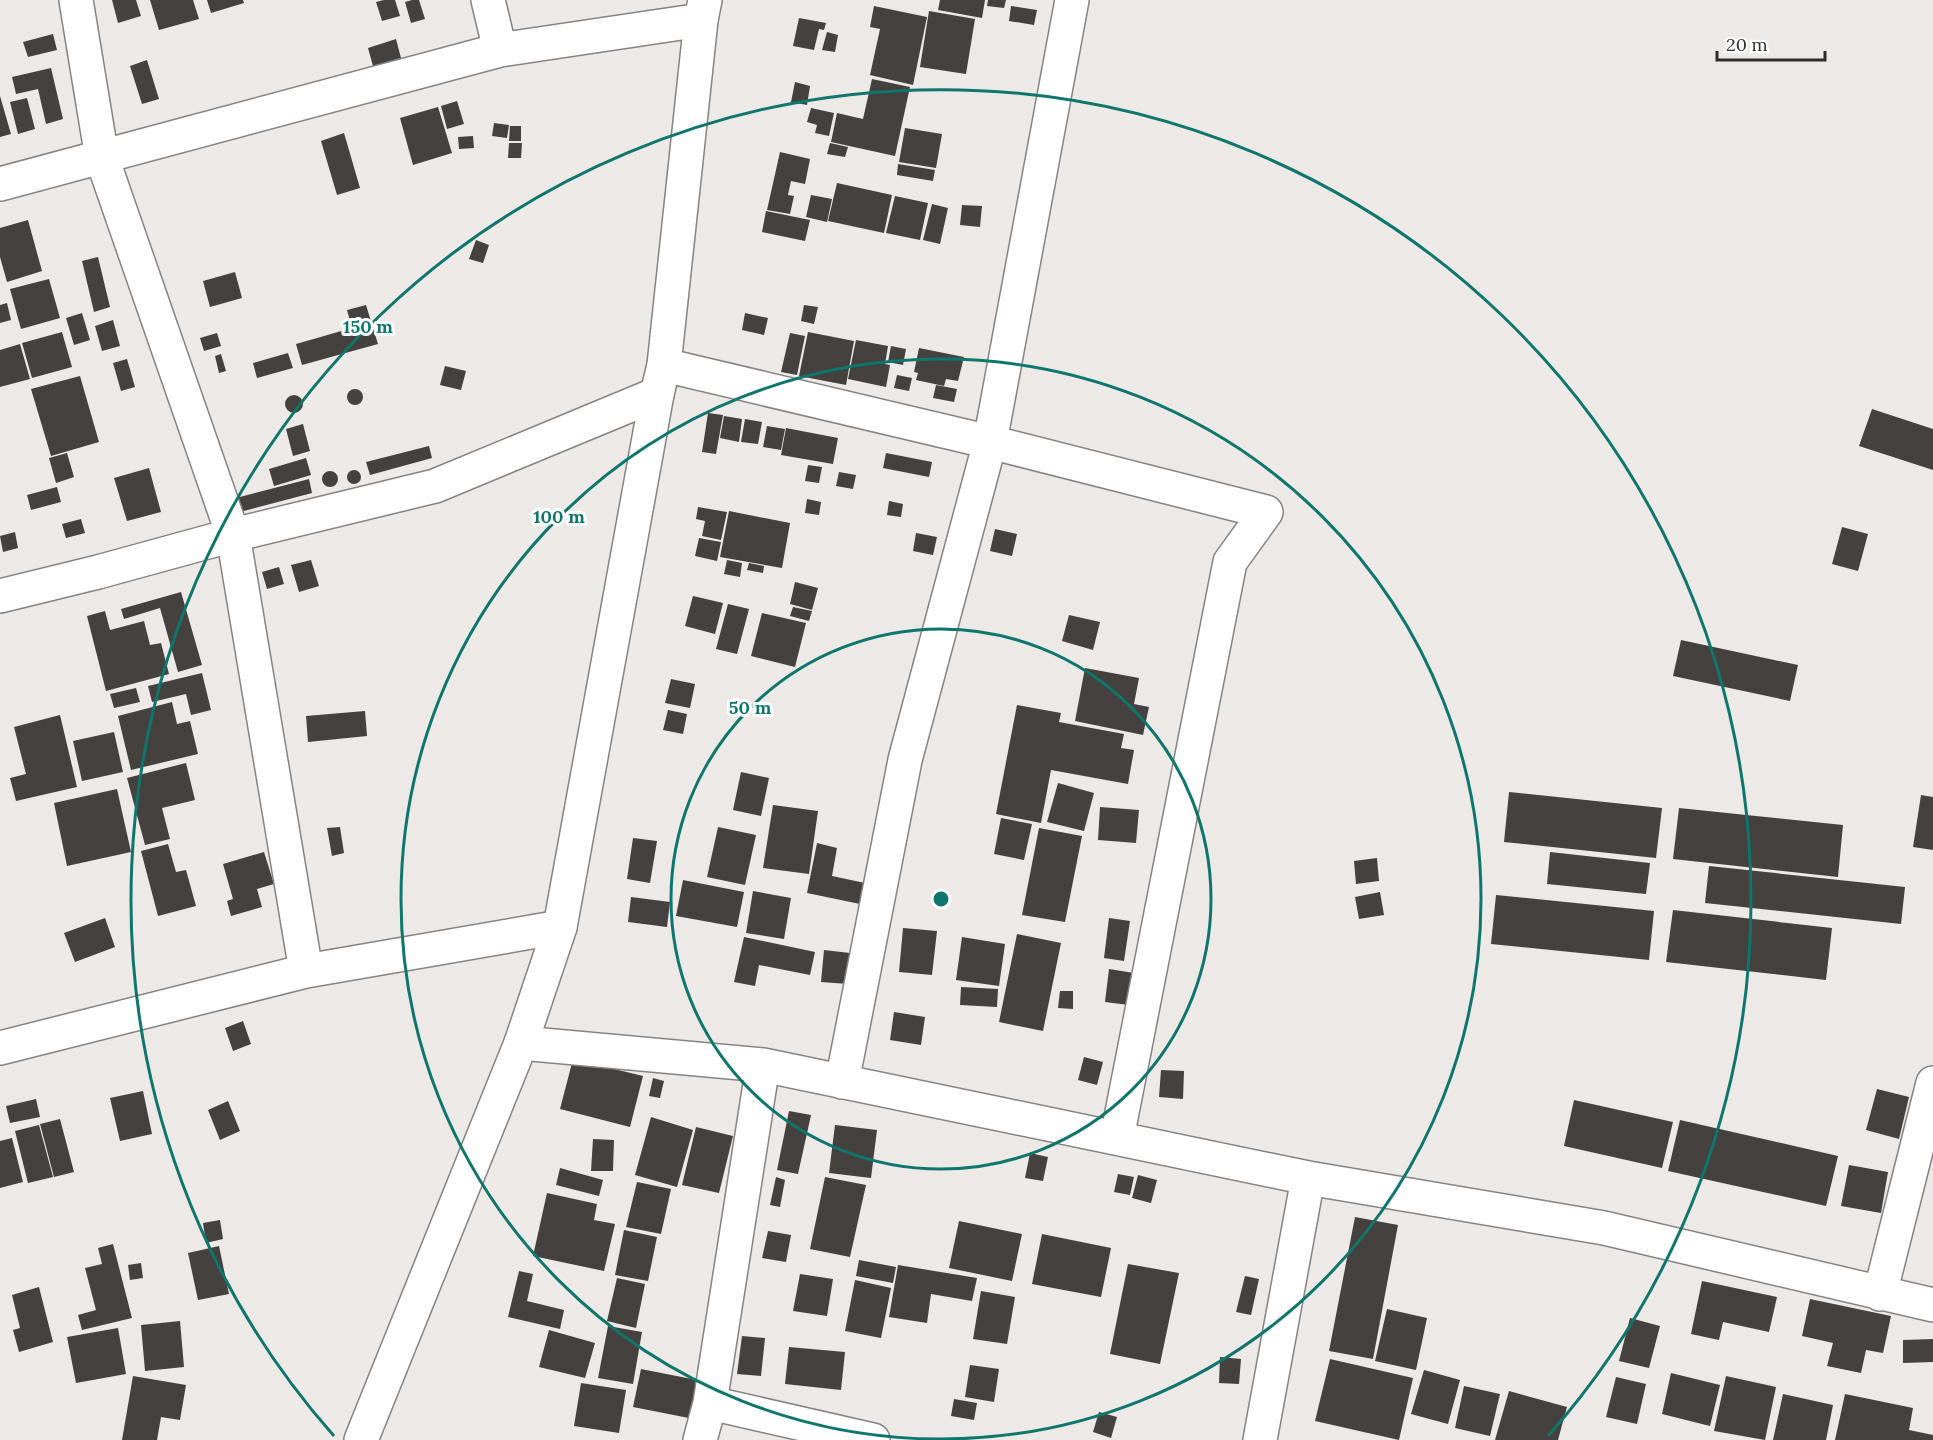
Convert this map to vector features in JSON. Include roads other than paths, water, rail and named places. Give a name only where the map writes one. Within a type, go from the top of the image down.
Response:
[{"type":"street","points":[[76,0],[102,158],[233,535],[306,971]]},
{"type":"street","points":[[488,0],[500,50]]},
{"type":"street","points":[[842,1082],[905,760],[990,442],[1072,0]]},
{"type":"street","points":[[0,184],[500,50],[703,10],[660,379],[560,927],[521,1043],[361,1440]]},
{"type":"street","points":[[0,596],[233,535],[435,486],[660,379],[990,442],[1266,512],[1230,562],[1117,1138]]},
{"type":"street","points":[[0,1048],[306,971],[560,927]]},
{"type":"street","points":[[521,1043],[763,1065],[1308,1179],[1604,1228],[1933,1305]]},
{"type":"street","points":[[700,1440],[710,1403],[763,1065]]},
{"type":"street","points":[[1880,1294],[1933,1083]]},
{"type":"street","points":[[1260,1440],[1308,1179]]},
{"type":"street","points":[[710,1403],[873,1440]]}]
